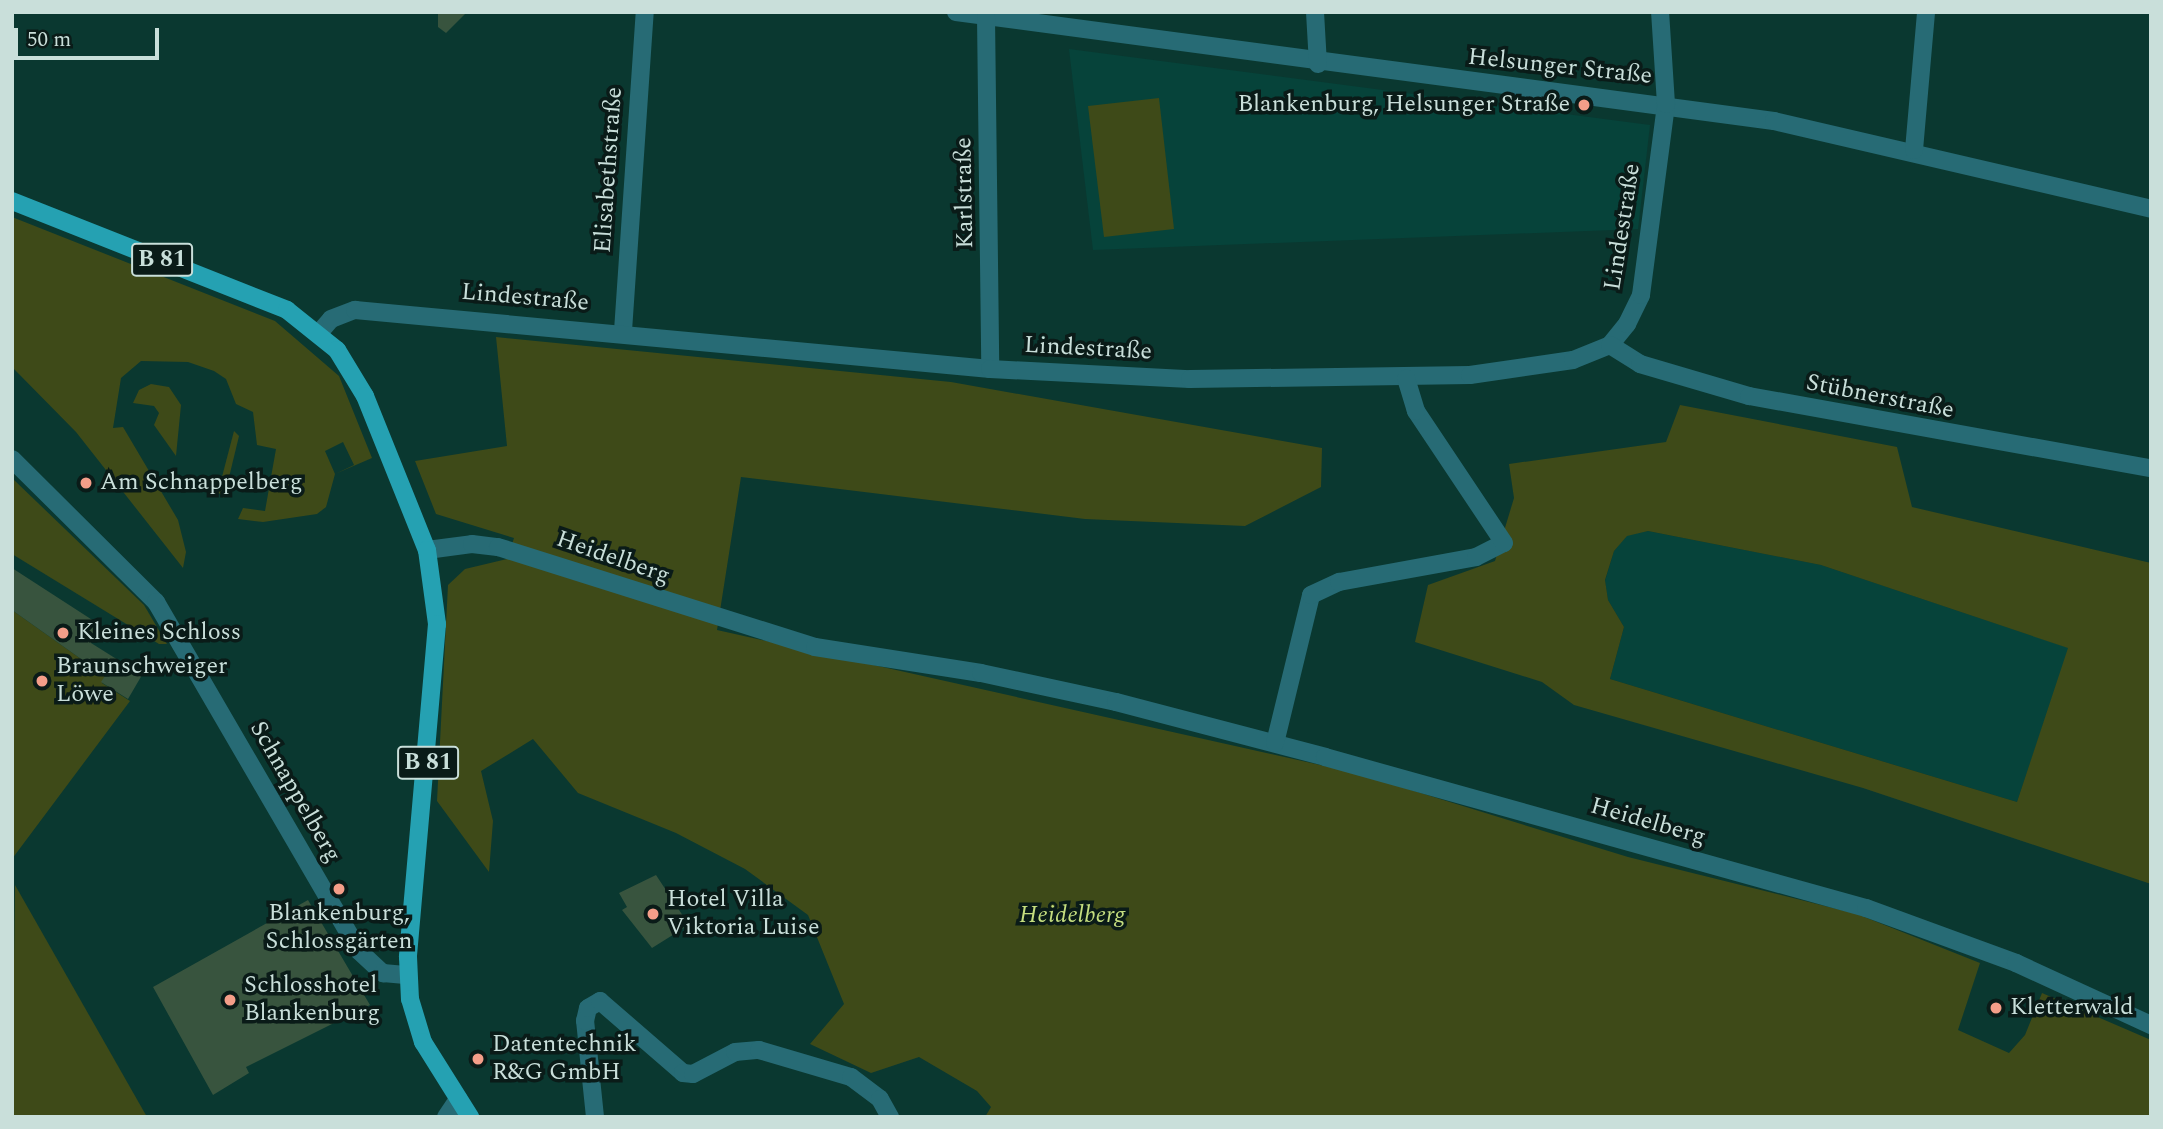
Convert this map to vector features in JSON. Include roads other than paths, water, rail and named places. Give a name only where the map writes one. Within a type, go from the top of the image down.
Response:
[{"type":"main road","name":"B 81","points":[[12,201],[241,289],[319,333],[337,350],[365,396],[426,550],[437,650],[408,975],[419,1035],[470,1117]]},
{"type":"street","name":"Elisabethstraße","points":[[623,331],[645,12]]},
{"type":"street","name":"Helsunger Straße","points":[[956,12],[1318,65],[1665,104],[1914,150],[2151,209]]},
{"type":"street","points":[[1315,12],[1318,65]]},
{"type":"street","name":"Lindestraße","points":[[319,333],[331,319],[355,310],[623,331],[990,369],[1190,379],[1406,378],[1528,369],[1573,360],[1610,345],[1628,324],[1641,295],[1665,104],[1660,12]]},
{"type":"street","points":[[1914,150],[1926,12]]},
{"type":"street","name":"Karlstraße","points":[[979,15],[990,369]]},
{"type":"street","name":"Stübnerstraße","points":[[1610,345],[1640,364],[1749,397],[2151,468]]},
{"type":"street","points":[[1275,743],[1311,595],[1339,582],[1476,558],[1504,542],[1416,411],[1406,378]]},
{"type":"street","name":"Schnappelberg","points":[[12,459],[156,602],[359,951],[383,973],[408,975]]},
{"type":"street","name":"Heidelberg","points":[[426,550],[472,544],[498,547],[815,647],[995,676],[1275,743],[1866,908],[2015,963],[2151,1025]]},
{"type":"street","points":[[595,1117],[585,1021],[587,1008],[600,1001],[682,1073],[693,1074],[735,1052],[759,1050],[851,1077],[880,1100],[890,1117]]},
{"type":"street","points":[[446,1117],[458,1099]]},
{"type":"place","name":"Blankenburg, Helsunger Straße","points":[[1584,105]]},
{"type":"place","name":"Am Schnappelberg","points":[[86,483]]},
{"type":"place","name":"Kleines Schloss","points":[[63,633]]},
{"type":"place","name":"Braunschweiger Löwe","points":[[42,681]]},
{"type":"place","name":"Blankenburg, Schlossgärten","points":[[339,889]]},
{"type":"place","name":"Hotel Villa Viktoria Luise","points":[[653,914]]},
{"type":"place","name":"Schlosshotel Blankenburg","points":[[230,1000]]},
{"type":"place","name":"Kletterwald","points":[[1996,1008]]},
{"type":"place","name":"Datentechnik R&G GmbH","points":[[478,1059]]}]
